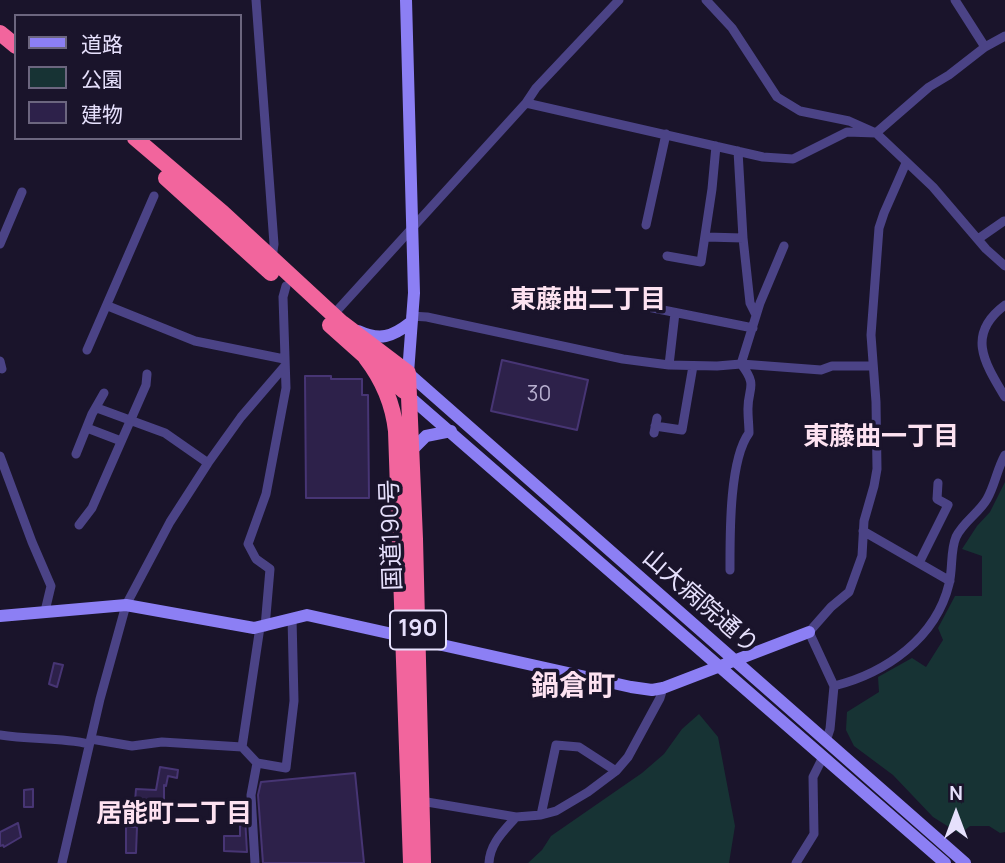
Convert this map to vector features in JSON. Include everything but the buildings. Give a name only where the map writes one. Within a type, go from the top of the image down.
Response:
[{"type":"highway","points":[[0,20],[14,32]]},
{"type":"highway","points":[[0,33],[14,44]]},
{"type":"highway","name":"国道190号","points":[[123,140],[407,394],[411,451],[411,863]]},
{"type":"highway","points":[[137,140],[223,213],[338,319],[408,373]]},
{"type":"highway","name":"国道190号","points":[[366,358],[383,385],[394,416],[401,535],[411,638],[423,863]]},
{"type":"highway","name":"国道190号","points":[[401,535],[404,517],[408,373]]},
{"type":"street","points":[[256,0],[274,244],[272,260]]},
{"type":"street","points":[[406,0],[414,293],[408,373]]},
{"type":"street","points":[[619,0],[411,228],[338,319],[379,338],[397,333],[411,320],[427,317],[623,359],[669,365],[741,364],[821,370],[832,366],[873,366]]},
{"type":"street","points":[[706,0],[732,28],[777,97],[800,111],[849,121],[876,133],[933,187],[1005,266]]},
{"type":"street","points":[[954,0],[985,47]]},
{"type":"street","points":[[526,103],[738,151],[793,159],[847,132],[876,133],[919,94],[1005,36]]},
{"type":"street","points":[[646,225],[666,134]]},
{"type":"street","points":[[667,256],[701,262],[716,146]]},
{"type":"street","points":[[738,151],[750,303],[757,315]]},
{"type":"street","points":[[0,616],[126,604],[241,626],[262,627],[307,615],[652,690],[722,667],[809,632],[831,607],[849,592],[862,556],[863,531],[877,469],[871,335],[879,228],[906,163]]},
{"type":"street","points":[[0,244],[23,192]]},
{"type":"street","points":[[87,351],[154,196]]},
{"type":"street","points":[[978,239],[1004,221]]},
{"type":"street","points":[[706,237],[743,238]]},
{"type":"street","points":[[741,364],[784,246]]},
{"type":"street","points":[[242,747],[270,569],[256,559],[248,544],[266,494],[286,388],[283,297],[286,286]]},
{"type":"street","points":[[1005,305],[993,315],[981,335],[982,352],[1005,397]]},
{"type":"street","points":[[108,306],[195,341],[284,363]]},
{"type":"street","points":[[648,307],[752,328]]},
{"type":"street","points":[[669,365],[675,313]]},
{"type":"street","points":[[62,863],[126,604],[170,522],[208,463],[284,363]]},
{"type":"street","points":[[730,570],[730,506],[743,442],[749,433],[747,408],[752,386],[741,364]]},
{"type":"street","points":[[655,426],[682,430],[693,366]]},
{"type":"street","name":"山大病院通り","points":[[408,373],[965,863]]},
{"type":"street","points":[[79,525],[92,508],[146,385],[147,374]]},
{"type":"street","points":[[76,454],[92,414],[104,393]]},
{"type":"street","name":"山大病院通り","points":[[407,394],[945,863]]},
{"type":"street","points":[[97,408],[165,433],[208,463]]},
{"type":"street","points":[[87,428],[121,441]]},
{"type":"street","points":[[411,451],[426,436],[451,431]]},
{"type":"street","points":[[834,686],[882,667],[910,647],[940,611],[950,581],[956,537],[987,500],[1005,454]]},
{"type":"street","points":[[0,456],[51,586],[45,611]]},
{"type":"street","points":[[919,563],[948,505],[937,499],[938,483]]},
{"type":"street","points":[[863,531],[950,581]]},
{"type":"street","points":[[0,735],[132,746],[162,742],[242,747],[257,763],[286,768],[294,701],[292,618]]},
{"type":"street","points":[[809,632],[834,686],[831,729],[826,741]]},
{"type":"street","points":[[421,801],[516,817],[556,811],[616,771],[628,757],[663,688]]},
{"type":"street","points":[[541,815],[556,745],[579,747],[616,771]]},
{"type":"street","points":[[796,863],[814,834],[813,777],[824,757]]},
{"type":"street","points":[[255,863],[251,795],[257,763]]},
{"type":"street","points":[[488,863],[494,844],[516,817]]},
{"type":"green space","points":[[1005,482],[1005,832],[1000,833],[989,826],[970,826],[960,834],[933,817],[893,775],[854,746],[846,730],[847,712],[879,692],[878,677],[912,658],[926,667],[943,640],[938,628],[955,596],[982,596],[982,556],[962,549],[990,512]]},
{"type":"green space","points":[[699,714],[718,737],[735,826],[729,863],[528,863],[542,850],[551,836],[642,773],[664,754],[682,729]]},
{"type":"district","name":"東藤曲二丁目","points":[[588,301]]},
{"type":"district","name":"東藤曲一丁目","points":[[881,438]]},
{"type":"district","name":"鍋倉町","points":[[573,687]]},
{"type":"district","name":"居能町二丁目","points":[[174,815]]}]
